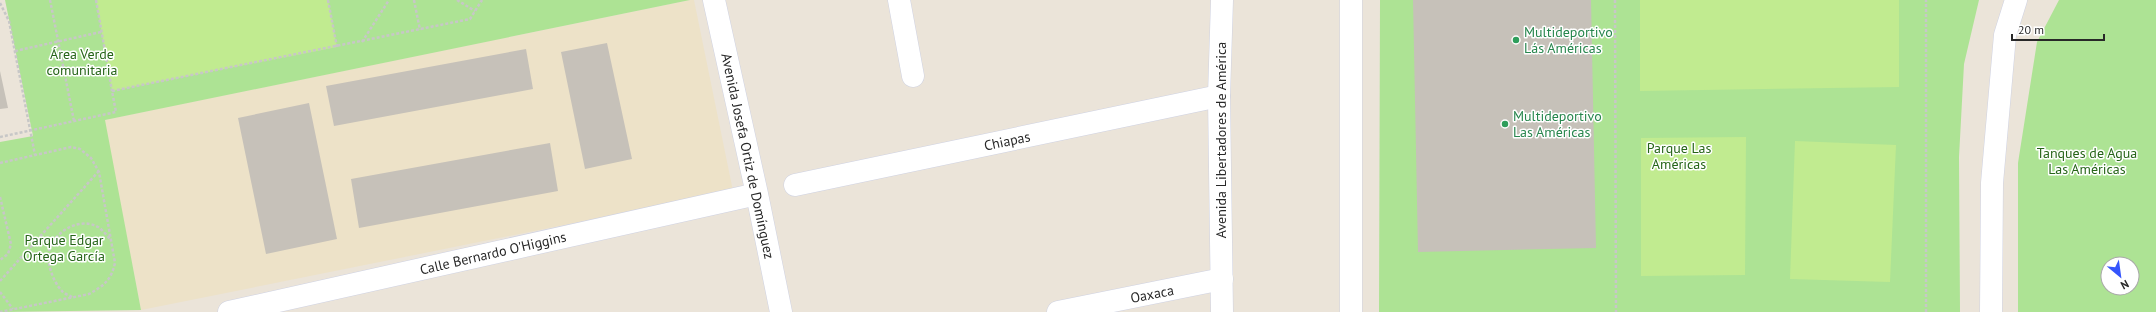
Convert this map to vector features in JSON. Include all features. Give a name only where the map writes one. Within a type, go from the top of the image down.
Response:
[{"type":"street","name":"Avenida Josefa Ortiz de Domínguez","points":[[714,0],[782,312]]},
{"type":"street","points":[[899,0],[913,76]]},
{"type":"street","name":"Avenida Libertadores de América","points":[[1222,0],[1219,96],[1222,312]]},
{"type":"street","points":[[1351,312],[1352,0]]},
{"type":"street","points":[[1991,312],[1992,183],[2005,35],[2016,0]]},
{"type":"street","name":"Chiapas","points":[[795,185],[1219,96]]},
{"type":"street","name":"Calle Bernardo O'Higgins","points":[[229,312],[757,194]]},
{"type":"street","name":"Oaxaca","points":[[1058,312],[1222,279]]},
{"type":"path","points":[[50,0],[74,121]]},
{"type":"path","points":[[0,137],[116,112],[96,0]]},
{"type":"path","points":[[328,0],[337,47]]},
{"type":"path","points":[[362,42],[389,0]]},
{"type":"path","points":[[414,0],[420,30]]},
{"type":"path","points":[[457,0],[475,11]]},
{"type":"path","points":[[112,91],[362,42],[470,19],[482,0]]},
{"type":"path","points":[[1615,0],[1616,312]]},
{"type":"path","points":[[1926,0],[1926,312]]},
{"type":"path","points":[[0,3],[9,21],[35,155]]},
{"type":"path","points":[[15,50],[101,32]]},
{"type":"path","points":[[0,163],[71,147],[80,149],[91,158],[99,172],[115,263],[112,276],[102,287],[89,294],[0,312]]},
{"type":"path","points":[[0,281],[99,172]]},
{"type":"path","points":[[0,197],[11,244],[8,254],[0,260]]},
{"type":"path","points":[[73,297],[62,292],[55,281],[50,266],[49,249],[56,237],[70,226],[84,223],[98,227],[111,240]]},
{"type":"path","points":[[0,292],[13,309]]},
{"type":"shaded area","points":[[694,0],[733,191],[141,310],[104,120]]},
{"type":"green space","name":"Área Verde comunitaria","points":[[5,0],[690,0],[105,120],[141,310],[0,312],[0,142],[33,136]]},
{"type":"green space","points":[[96,0],[328,0],[337,47],[112,91]]},
{"type":"green space","name":"Parque Las Américas","points":[[1380,0],[1979,0],[1964,64],[1959,157],[1960,312],[1379,312]]},
{"type":"green space","points":[[1640,0],[1899,0],[1899,87],[1640,91]]},
{"type":"green space","name":"Tanques de Agua Las Américas","points":[[2059,0],[2156,0],[2156,312],[2018,312],[2018,163],[2037,42]]},
{"type":"green space","points":[[1746,137],[1745,275],[1641,276],[1641,138]]},
{"type":"green space","points":[[1795,141],[1896,145],[1890,282],[1790,279]]},
{"type":"building","name":"Multideportivo Las Américas","points":[[1413,0],[1591,0],[1596,248],[1418,252]]},
{"type":"building","points":[[607,43],[632,159],[585,169],[561,52]]},
{"type":"building","points":[[526,49],[533,89],[334,126],[326,86]]},
{"type":"building","points":[[0,71],[8,108],[0,109]]},
{"type":"building","points":[[309,103],[337,239],[266,254],[238,118]]},
{"type":"building","points":[[550,143],[558,191],[359,228],[351,179]]},
{"type":"place","name":"Multideportivo Lás Américas","points":[[1516,40]]},
{"type":"place","name":"Multideportivo Las Américas","points":[[1505,124]]},
{"type":"park label","name":"Parque Edgar Ortega García","points":[[64,248]]}]
